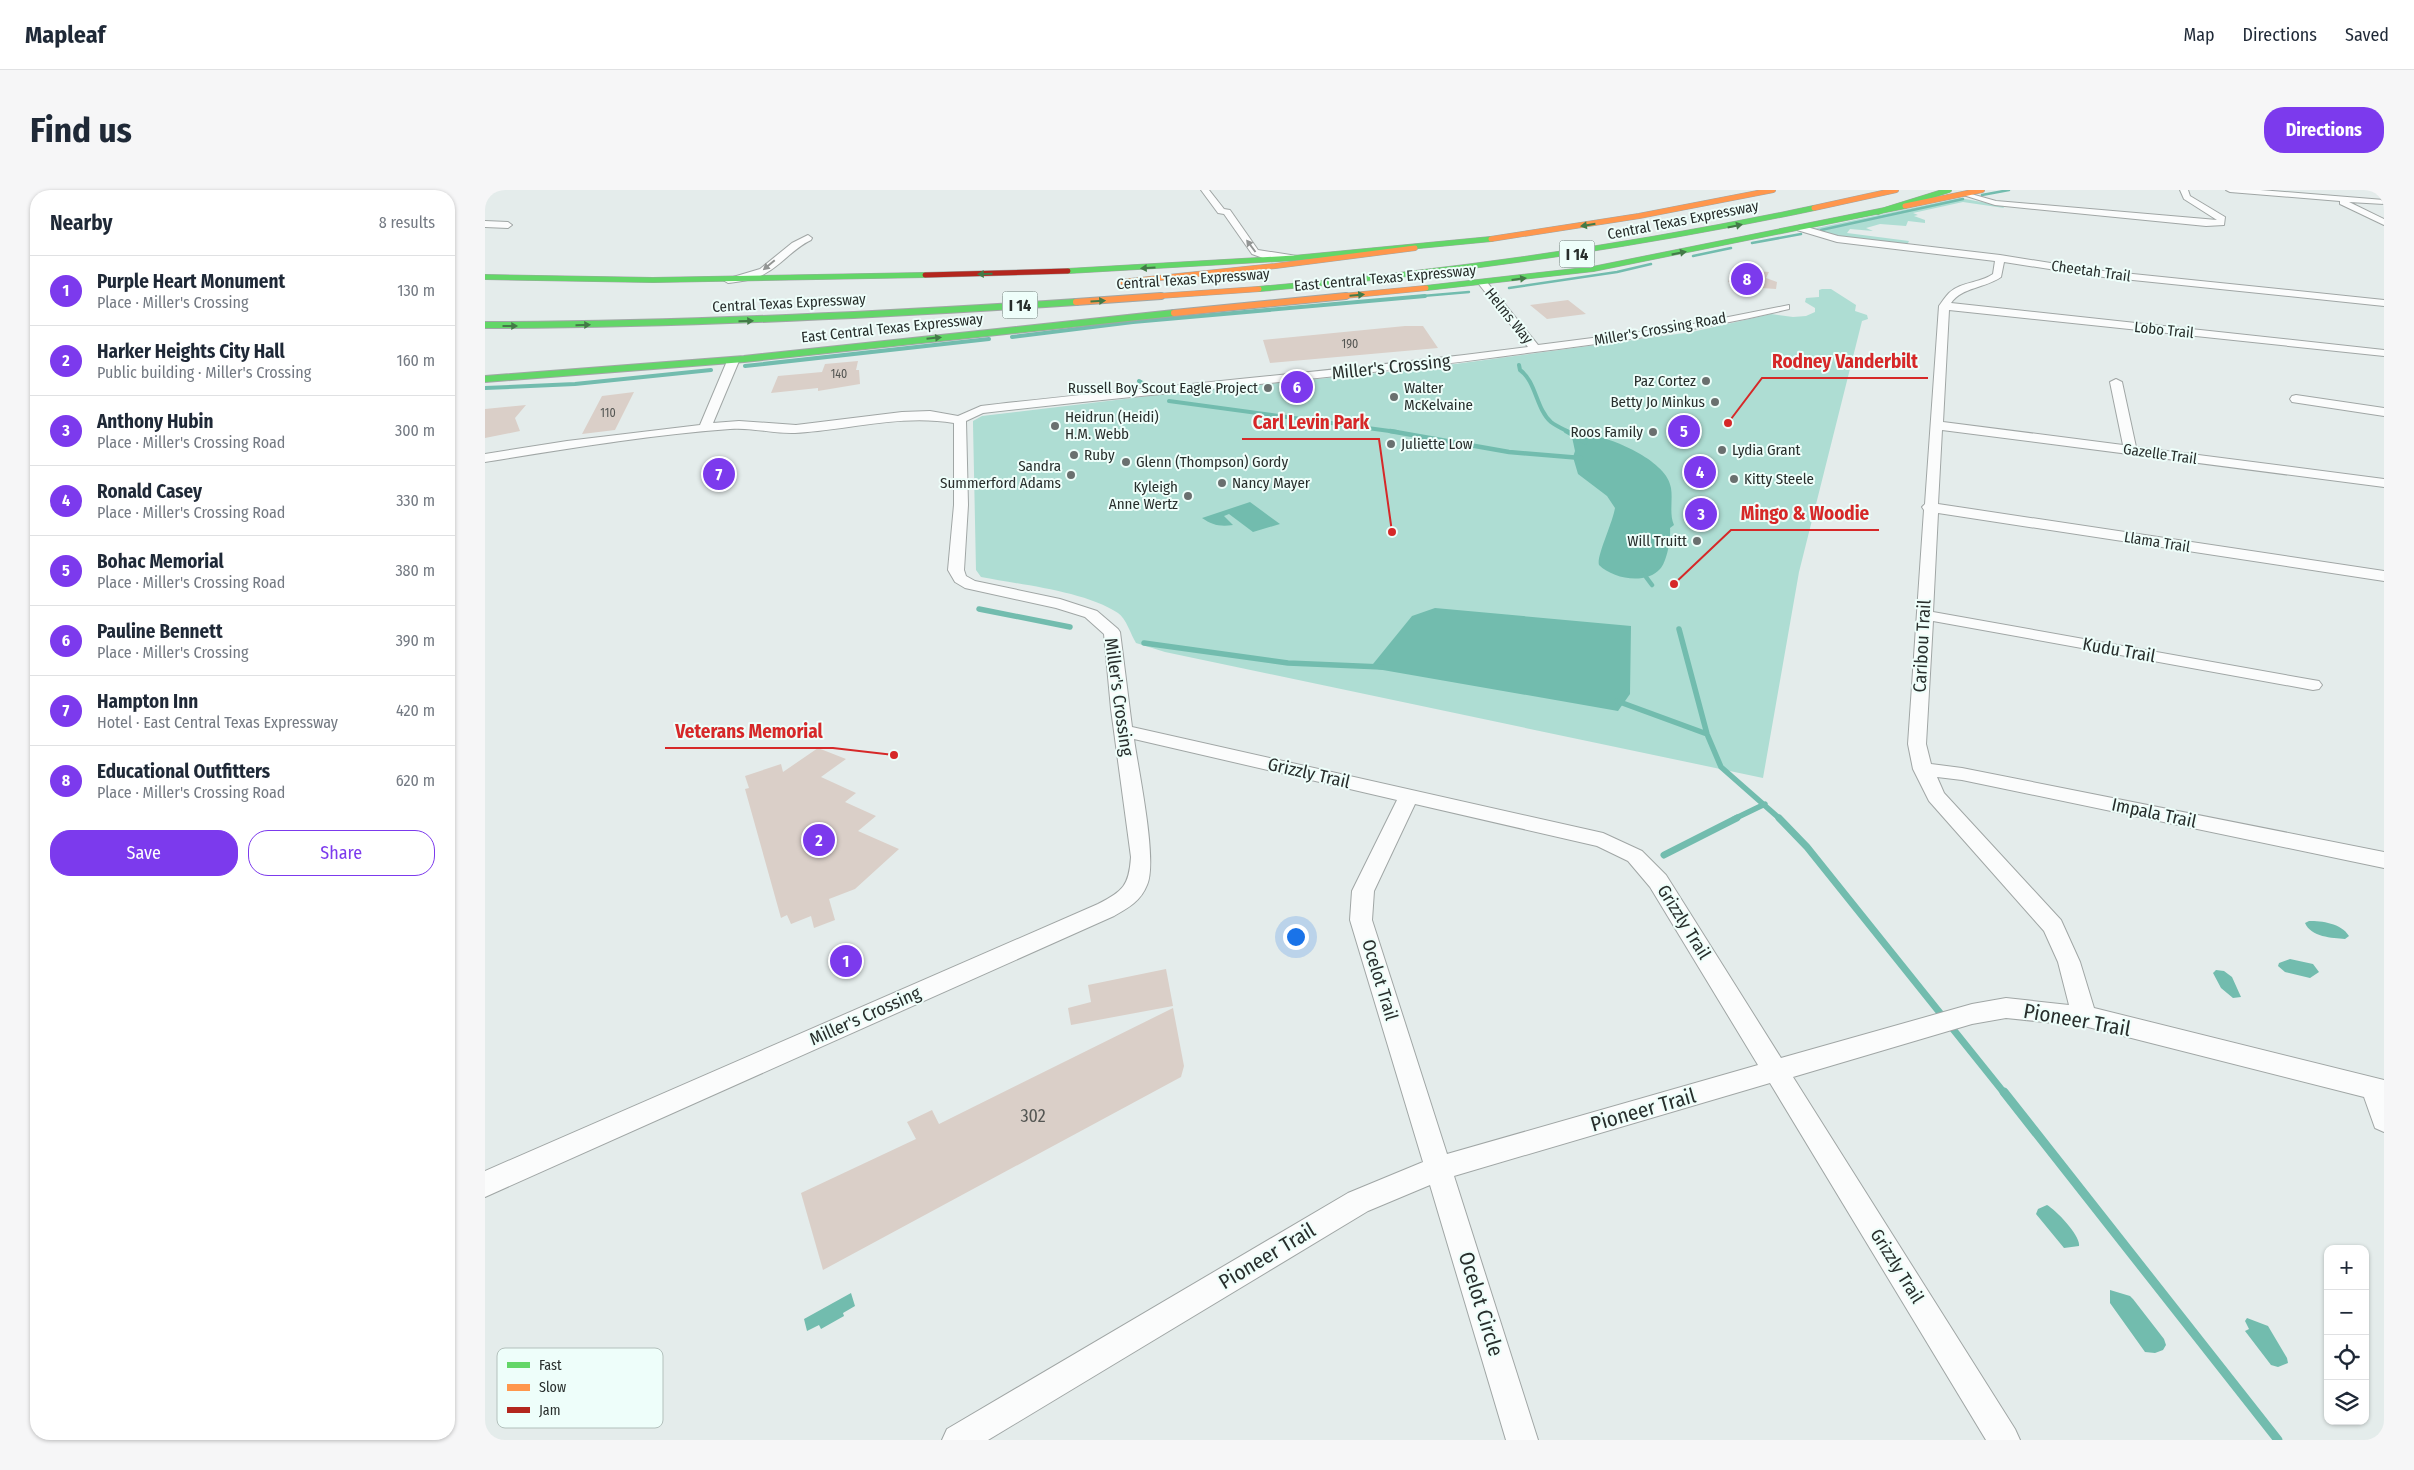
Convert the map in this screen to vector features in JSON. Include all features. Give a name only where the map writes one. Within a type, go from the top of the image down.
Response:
[{"type":"main road","name":"East Central Texas Expressway","points":[[485,277],[607,281],[723,281],[1086,271],[1222,264],[1415,248],[1603,223],[1773,190]]},
{"type":"main road","name":"Central Texas Expressway","points":[[485,325],[668,324],[788,319],[1180,296],[1423,274],[1524,262],[1662,240],[1896,190]]},
{"type":"main road","points":[[1878,212],[1949,190]]},
{"type":"main road","name":"East Central Texas Expressway","points":[[485,379],[605,373],[733,361],[1137,316],[1483,283],[1593,269],[1737,242],[1982,190]]},
{"type":"main road","name":"Central Texas Expressway","points":[[1415,248],[1275,266],[1108,284],[1315,272],[1483,254],[1635,232],[1724,214]]},
{"type":"main road","points":[[485,285],[675,287],[756,284],[784,279]]},
{"type":"main road","points":[[788,319],[810,320],[1131,309],[1328,298]]},
{"type":"main road","points":[[485,373],[661,362],[820,346],[904,342]]},
{"type":"street","points":[[1205,190],[1221,211],[1227,212],[1255,252],[1263,255],[1295,258]]},
{"type":"street","points":[[1964,194],[1995,203],[2221,223],[2222,219],[2187,197],[2184,190]]},
{"type":"street","points":[[2230,190],[2384,202]]},
{"type":"street","points":[[2335,198],[2384,222]]},
{"type":"street","points":[[1221,211],[1217,215],[1222,223]]},
{"type":"street","name":"Cheetah Trail","points":[[1800,228],[1837,239],[2000,258],[2094,273],[2384,303]]},
{"type":"street","points":[[723,281],[749,276],[763,270],[794,244],[808,238],[809,242],[776,271],[783,276],[800,279]]},
{"type":"street","points":[[1222,264],[1237,260],[1243,254]]},
{"type":"street","points":[[1944,306],[1947,299],[1959,290],[1988,281],[1998,275],[2000,258]]},
{"type":"street","name":"Helms Way","points":[[1483,283],[1535,348]]},
{"type":"street","name":"Lobo Trail","points":[[1944,306],[2204,335],[2320,345],[2384,354]]},
{"type":"street","name":"Caribou Trail","points":[[1944,306],[1929,508],[1917,744],[1923,769],[1936,796],[1953,817],[2031,899],[2053,926],[2069,962],[2084,1016]]},
{"type":"street","name":"Miller's Crossing Road","points":[[1535,348],[1678,330],[1785,307]]},
{"type":"street","name":"Miller's Crossing","points":[[485,1184],[1040,939],[1128,898],[1141,878],[1141,857],[1112,632],[1091,614],[1060,604],[970,585],[960,579],[955,570],[961,505],[960,420],[969,414],[981,410],[1143,391],[1407,366],[1535,348]]},
{"type":"street","points":[[705,428],[733,361]]},
{"type":"street","points":[[2116,382],[2130,450]]},
{"type":"street","points":[[2296,399],[2384,412]]},
{"type":"street","points":[[485,458],[558,446],[747,424],[776,429],[795,428],[916,415],[960,420]]},
{"type":"street","name":"Gazelle Trail","points":[[1935,425],[2384,483]]},
{"type":"street","name":"Llama Trail","points":[[1929,508],[2384,576]]},
{"type":"street","name":"Kudu Trail","points":[[1924,615],[2313,685]]},
{"type":"street","name":"Grizzly Trail","points":[[1124,731],[1603,840],[1635,856],[1658,881],[1778,1071],[2004,1440]]},
{"type":"street","name":"Impala Trail","points":[[1923,769],[1961,774],[2384,860]]},
{"type":"street","name":"Ocelot Trail","points":[[1409,796],[1363,891],[1361,920],[1440,1168]]},
{"type":"street","name":"Pioneer Trail","points":[[958,1440],[1358,1202],[1440,1168],[1972,1014],[2006,1008],[2084,1016],[2379,1090]]},
{"type":"street","points":[[2379,1090],[2384,1120]]},
{"type":"street","name":"Ocelot Circle","points":[[1440,1168],[1522,1440]]},
{"type":"shaded area","points":[[1960,198],[2003,206],[2004,208],[1963,202],[1913,213],[1918,215],[1914,216],[1925,220],[1925,223],[1908,221],[1906,226],[1880,224],[1866,228],[1873,231],[1850,229],[1847,233],[1909,241],[1907,245],[1830,235],[1812,229]]},
{"type":"shaded area","points":[[1831,289],[1856,305],[1855,311],[1867,315],[1868,319],[1862,321],[1799,572],[1763,778],[1165,652],[1136,643],[1121,615],[1104,605],[1071,594],[981,577],[976,570],[973,421],[982,416],[1166,394],[1418,369],[1692,332],[1771,314],[1793,317],[1806,316],[1815,312],[1815,308],[1805,302],[1806,298],[1819,297],[1819,290]]},
{"type":"shaded area","points":[[1591,435],[1613,441],[1639,453],[1661,469],[1668,478],[1671,488],[1674,525],[1670,528],[1665,561],[1660,569],[1647,577],[1621,577],[1612,574],[1599,565],[1600,555],[1615,508],[1607,496],[1578,474],[1573,457],[1575,451],[1572,437]]},
{"type":"shaded area","points":[[1250,502],[1280,524],[1253,532],[1229,514],[1224,516],[1233,525],[1216,525],[1202,518]]},
{"type":"shaded area","points":[[1435,608],[1631,626],[1630,694],[1618,711],[1377,669],[1373,664],[1412,616]]},
{"type":"shaded area","points":[[2309,921],[2325,922],[2336,926],[2349,936],[2345,939],[2317,934],[2308,928],[2305,923]]},
{"type":"shaded area","points":[[2290,959],[2313,964],[2319,972],[2310,978],[2285,972],[2278,966],[2279,963]]},
{"type":"shaded area","points":[[2216,970],[2224,971],[2232,977],[2241,997],[2233,998],[2221,988],[2213,973]]},
{"type":"shaded area","points":[[2047,1205],[2072,1230],[2079,1242],[2079,1246],[2064,1248],[2036,1214],[2038,1209]]},
{"type":"shaded area","points":[[2110,1290],[2130,1296],[2133,1299],[2164,1339],[2166,1345],[2163,1350],[2155,1353],[2145,1352],[2110,1303]]},
{"type":"shaded area","points":[[851,1293],[855,1306],[843,1313],[844,1316],[821,1329],[819,1325],[807,1331],[804,1319]]},
{"type":"shaded area","points":[[2247,1318],[2268,1326],[2288,1363],[2278,1367],[2271,1365],[2245,1331],[2249,1329],[2245,1321]]},
{"type":"building","points":[[1734,266],[1746,270],[1769,272],[1766,278],[1777,282],[1776,289],[1731,286],[1732,283],[1728,282]]},
{"type":"building","points":[[1568,300],[1586,314],[1547,319],[1530,305]]},
{"type":"building","points":[[1405,326],[1423,326],[1438,348],[1270,363],[1263,340]]},
{"type":"building","points":[[858,361],[856,370],[859,370],[860,384],[818,391],[818,388],[771,393],[778,376],[822,372],[825,364]]},
{"type":"building","points":[[634,392],[615,430],[582,434],[602,396]]},
{"type":"building","points":[[526,405],[515,418],[520,431],[485,438],[485,409]]},
{"type":"building","points":[[818,748],[846,759],[821,777],[856,793],[845,802],[876,816],[858,831],[899,849],[855,889],[829,899],[835,920],[814,928],[811,916],[791,924],[787,915],[781,918],[745,789],[749,788],[745,776],[781,764],[783,772]]},
{"type":"building","points":[[1166,969],[1173,1006],[1071,1025],[1068,1008],[1091,1002],[1088,985]]},
{"type":"building","points":[[1173,1008],[1184,1066],[1181,1077],[823,1270],[801,1193],[916,1139],[907,1122],[932,1110],[939,1124]]},
{"type":"waterway","points":[[1982,195],[2009,190]]},
{"type":"waterway","points":[[1821,230],[1963,199]]},
{"type":"waterway","points":[[1752,243],[1801,234]]},
{"type":"waterway","points":[[1693,256],[1731,248]]},
{"type":"waterway","points":[[1509,288],[1617,272],[1651,264]]},
{"type":"waterway","points":[[1411,297],[1469,292]]},
{"type":"waterway","points":[[1012,337],[1133,322],[1425,296]]},
{"type":"waterway","points":[[745,366],[989,339]]},
{"type":"waterway","points":[[1519,365],[1546,416],[1553,423],[1569,432]]},
{"type":"waterway","points":[[485,388],[575,384],[711,370]]},
{"type":"waterway","points":[[1139,381],[1144,384]]},
{"type":"waterway","points":[[1169,401],[1391,431]]},
{"type":"waterway","points":[[1391,431],[1397,432]]},
{"type":"waterway","points":[[1391,431],[1509,452],[1581,458]]},
{"type":"waterway","points":[[1566,431],[1585,442]]},
{"type":"waterway","points":[[1645,571],[1646,577],[1652,585]]},
{"type":"waterway","points":[[979,609],[1070,627]]},
{"type":"waterway","points":[[1679,629],[1707,734]]},
{"type":"waterway","points":[[1144,643],[1288,663],[1382,667]]},
{"type":"waterway","points":[[1617,701],[1707,734]]},
{"type":"waterway","points":[[1707,734],[1721,767],[1764,805]]},
{"type":"waterway","points":[[1734,819],[1764,805]]},
{"type":"waterway","points":[[1764,805],[1780,819]]},
{"type":"waterway","points":[[1664,855],[1737,818]]},
{"type":"waterway","points":[[1780,819],[1807,847],[2005,1094]]},
{"type":"waterway","points":[[2004,1092],[2278,1440]]},
{"type":"traffic: fast","points":[[1878,212],[1949,190]]},
{"type":"traffic: fast","points":[[1426,288],[1593,269],[1905,206]]},
{"type":"traffic: fast","points":[[1259,289],[1399,276],[1538,259],[1676,236],[1814,208]]},
{"type":"traffic: fast","points":[[1068,271],[1294,258],[1491,239]]},
{"type":"traffic: fast","points":[[485,277],[653,280],[925,275]]},
{"type":"traffic: fast","points":[[485,325],[707,322],[1076,302]]},
{"type":"traffic: fast","points":[[485,379],[571,374],[744,359],[1174,313]]},
{"type":"traffic: slow","points":[[1491,239],[1639,216],[1773,190]]},
{"type":"traffic: slow","points":[[1814,208],[1896,190]]},
{"type":"traffic: slow","points":[[1905,206],[1982,190]]},
{"type":"traffic: slow","points":[[1121,282],[1275,266],[1415,248]]},
{"type":"traffic: slow","points":[[1174,313],[1426,288]]},
{"type":"traffic: slow","points":[[1076,302],[1259,289]]},
{"type":"traffic: jam","points":[[925,275],[1068,271]]},
{"type":"place","name":"Educational Outfitters","points":[[1747,279]]},
{"type":"place","name":"Paz Cortez","points":[[1706,381]]},
{"type":"place","name":"Pauline Bennett","points":[[1297,387]]},
{"type":"place","name":"Russell Boy Scout Eagle Project","points":[[1268,388]]},
{"type":"place","name":"Walter McKelvaine","points":[[1394,397]]},
{"type":"place","name":"Betty Jo Minkus","points":[[1715,402]]},
{"type":"place","name":"Rodney Vanderbilt","points":[[1728,423]]},
{"type":"place","name":"Heidrun (Heidi) H.M. Webb","points":[[1055,426]]},
{"type":"place","name":"Bohac Memorial","points":[[1684,431]]},
{"type":"place","name":"Roos Family","points":[[1653,432]]},
{"type":"place","name":"Juliette Low","points":[[1391,444]]},
{"type":"place","name":"Lydia Grant","points":[[1722,450]]},
{"type":"place","name":"Ruby","points":[[1074,455]]},
{"type":"place","name":"Glenn (Thompson) Gordy","points":[[1126,462]]},
{"type":"place","name":"Ronald Casey","points":[[1700,472]]},
{"type":"place","name":"Hampton Inn","points":[[719,474]]},
{"type":"place","name":"Sandra Summerford Adams","points":[[1071,475]]},
{"type":"place","name":"Kitty Steele","points":[[1734,479]]},
{"type":"place","name":"Nancy Mayer","points":[[1222,483]]},
{"type":"place","name":"Kyleigh Anne Wertz","points":[[1188,496]]},
{"type":"place","name":"Anthony Hubin","points":[[1701,514]]},
{"type":"place","name":"Carl Levin Park","points":[[1392,532]]},
{"type":"place","name":"Will Truitt","points":[[1697,541]]},
{"type":"place","name":"Mingo & Woodie","points":[[1674,584]]},
{"type":"place","name":"Veterans Memorial","points":[[894,755]]},
{"type":"place","name":"Harker Heights City Hall","points":[[819,840]]},
{"type":"place","name":"Purple Heart Monument","points":[[846,961]]}]
